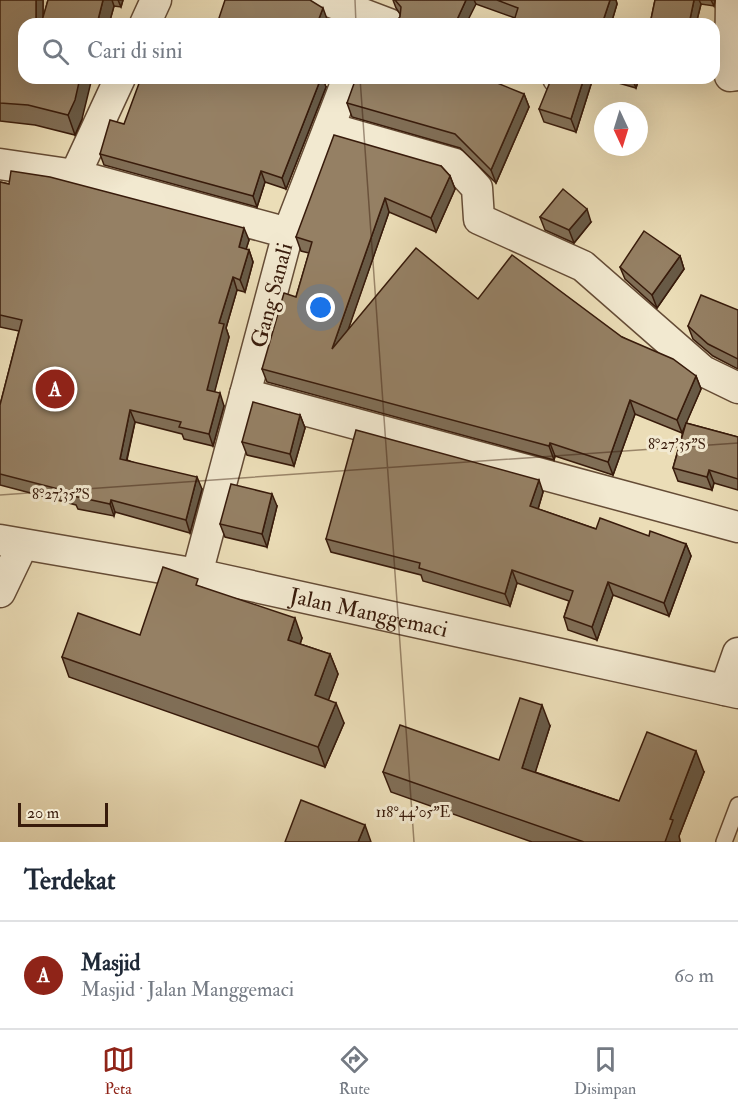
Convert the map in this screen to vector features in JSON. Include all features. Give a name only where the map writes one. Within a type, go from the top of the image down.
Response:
[{"type":"street","points":[[148,18],[156,0]]},
{"type":"street","points":[[326,0],[377,17]]},
{"type":"street","points":[[731,0],[730,76],[738,75]]},
{"type":"street","points":[[75,175],[117,84]]},
{"type":"street","points":[[288,233],[346,84]]},
{"type":"street","points":[[329,128],[455,164],[477,188],[479,219],[583,266],[703,371],[738,388]]},
{"type":"street","name":"Gang Sanali","points":[[0,164],[75,175],[288,233],[197,574]]},
{"type":"street","points":[[245,394],[738,527]]},
{"type":"street","points":[[0,592],[11,543]]},
{"type":"street","name":"Jalan Manggemaci","points":[[11,543],[197,574],[732,691]]},
{"type":"street","points":[[732,691],[738,653]]},
{"type":"lane","points":[[724,842],[738,805]]},
{"type":"building","points":[[0,0],[36,0],[36,18],[18,18],[18,84],[79,84],[75,100],[68,115],[28,105],[0,103]]},
{"type":"building","points":[[48,0],[103,0],[98,18],[43,18]]},
{"type":"building","points":[[225,0],[310,0],[323,8],[319,18],[219,18]]},
{"type":"building","points":[[395,0],[466,0],[458,18],[399,18],[401,7]]},
{"type":"building","points":[[497,0],[610,0],[604,18],[515,18],[518,8]]},
{"type":"building","points":[[655,0],[694,0],[690,18],[651,18]]},
{"type":"building","points":[[139,84],[319,84],[282,178],[261,171],[253,196],[100,154],[110,120],[124,124]]},
{"type":"building","points":[[354,84],[500,84],[524,94],[491,170],[455,134],[347,103]]},
{"type":"building","points":[[549,84],[582,84],[571,119],[539,109]]},
{"type":"building","points":[[334,135],[441,166],[450,176],[431,218],[385,198],[332,349],[416,248],[478,299],[512,255],[622,337],[673,359],[696,376],[677,420],[630,400],[608,462],[550,443],[549,446],[262,369],[284,293],[296,297],[312,242],[296,237]]},
{"type":"building","points":[[11,171],[50,177],[244,228],[239,247],[249,250],[240,280],[233,277],[219,323],[224,324],[207,390],[220,393],[209,434],[179,427],[181,422],[130,410],[120,459],[197,477],[186,520],[111,500],[110,504],[73,496],[74,493],[0,474],[0,405],[22,320],[0,315],[0,182],[9,184]]},
{"type":"building","points":[[563,189],[587,209],[569,230],[540,217]]},
{"type":"building","points":[[644,231],[680,256],[652,295],[620,267]]},
{"type":"building","points":[[701,295],[738,310],[738,359],[708,344],[688,326]]},
{"type":"building","points":[[253,402],[300,415],[290,454],[242,442]]},
{"type":"building","points":[[686,423],[738,437],[738,479],[709,470],[707,477],[673,468]]},
{"type":"building","points":[[356,430],[539,480],[530,506],[596,529],[600,518],[649,536],[650,531],[686,544],[664,603],[608,582],[592,627],[564,617],[573,591],[512,570],[505,594],[419,568],[420,563],[326,539]]},
{"type":"building","points":[[231,484],[272,494],[262,534],[220,524]]},
{"type":"building","points":[[163,567],[198,579],[196,585],[295,618],[288,640],[330,654],[315,695],[336,703],[318,747],[62,657],[78,613],[140,635]]},
{"type":"building","points":[[520,698],[542,705],[522,768],[619,801],[647,732],[696,751],[670,819],[673,820],[665,842],[584,842],[383,772],[400,725],[499,760]]},
{"type":"building","points":[[301,800],[365,825],[358,842],[285,842]]},
{"type":"place","name":"Masjid","points":[[55,389]]}]
